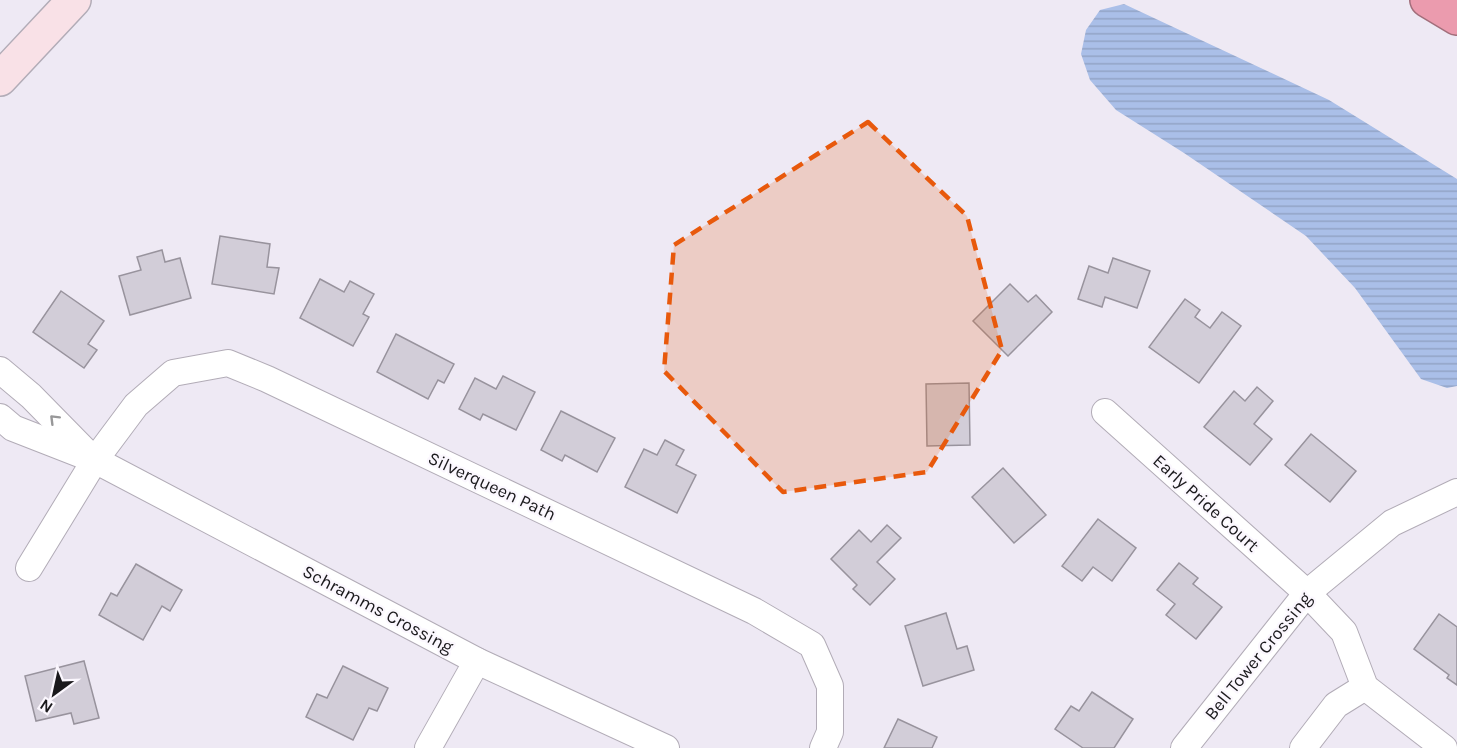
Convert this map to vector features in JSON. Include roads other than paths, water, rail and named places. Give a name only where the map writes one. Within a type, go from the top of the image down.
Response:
[{"type":"highway","points":[[1427,0],[1457,18]]},
{"type":"street","points":[[0,79],[74,0]]},
{"type":"street","name":"Silverqueen Path","points":[[29,568],[95,460],[136,405],[173,373],[228,363],[754,611],[812,645],[830,686],[830,732],[823,748]]},
{"type":"street","name":"Schramms Crossing","points":[[0,370],[31,396],[95,460]]},
{"type":"street","name":"Early Pride Court","points":[[1105,412],[1307,593],[1344,632],[1365,687]]},
{"type":"street","name":"Schramms Crossing","points":[[0,417],[13,429],[95,460],[477,661],[666,748]]},
{"type":"street","name":"Bell Tower Crossing","points":[[1184,748],[1307,593],[1392,523],[1457,492]]},
{"type":"street","points":[[428,748],[477,661]]},
{"type":"street","points":[[1303,748],[1336,705],[1365,687],[1444,748]]},
{"type":"water","points":[[1124,4],[1329,100],[1457,179],[1457,386],[1447,388],[1421,379],[1355,288],[1306,236],[1116,110],[1090,80],[1081,54],[1086,30],[1100,10]]}]
